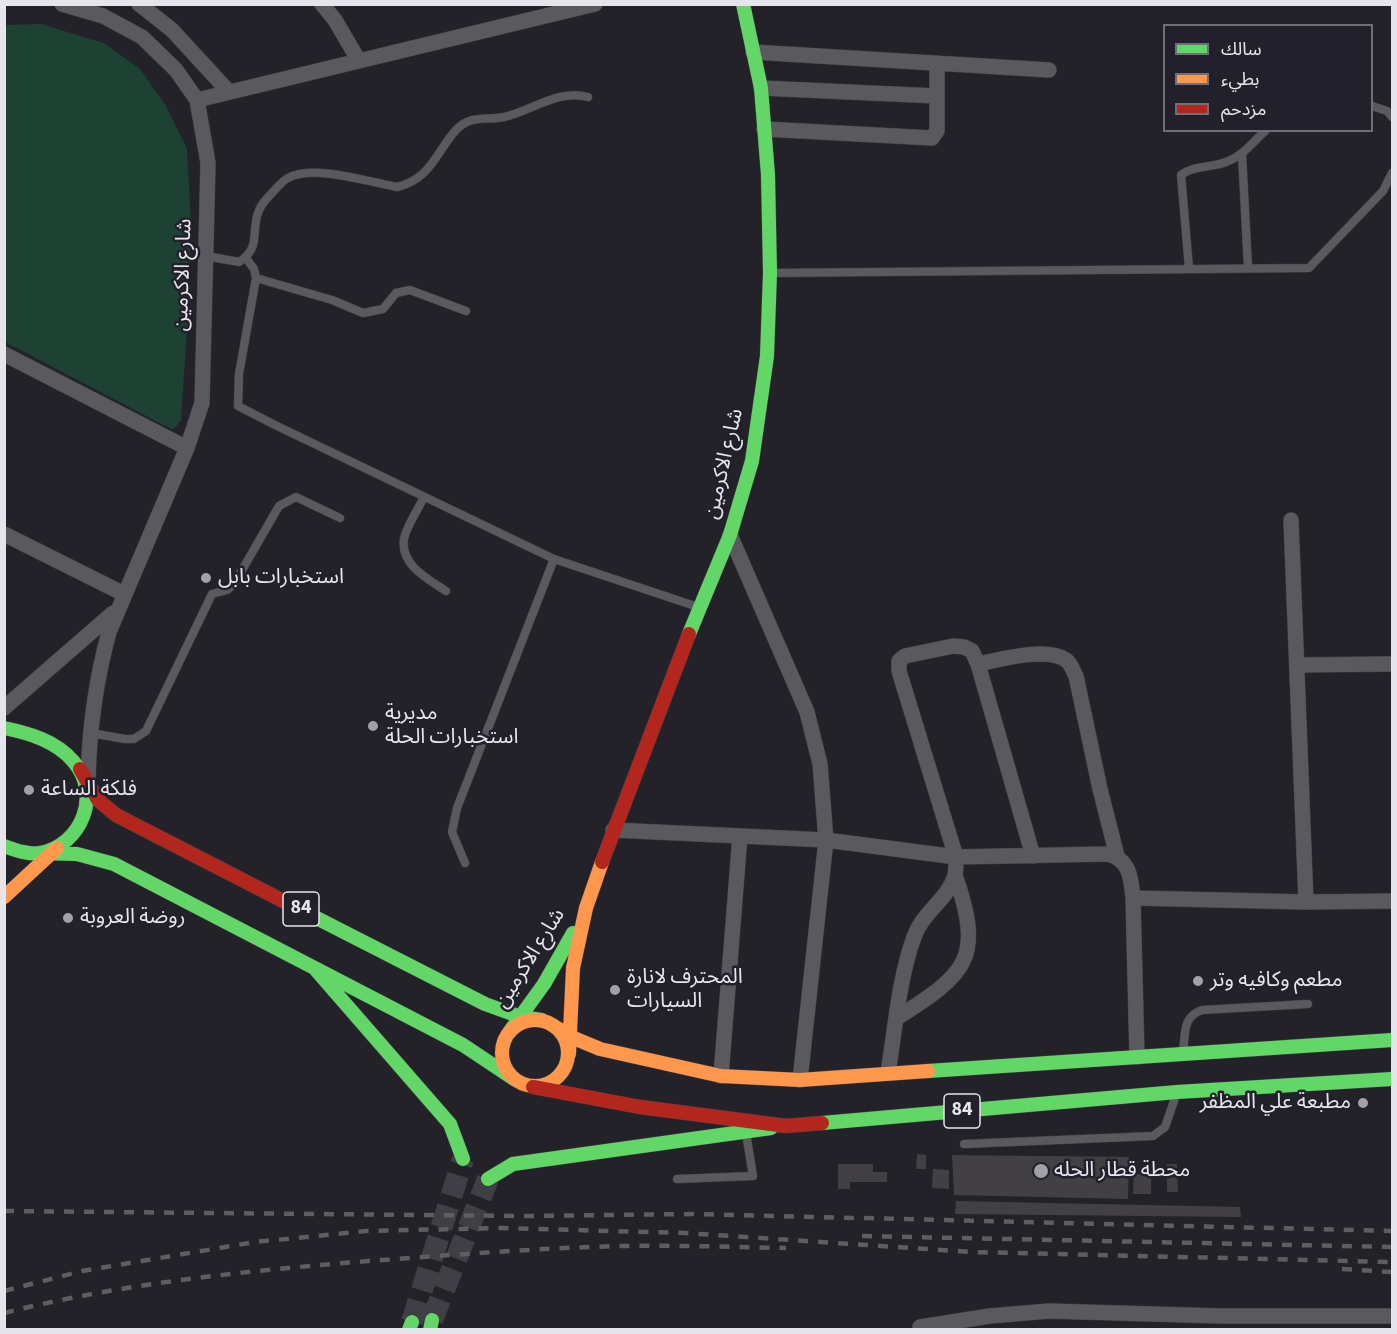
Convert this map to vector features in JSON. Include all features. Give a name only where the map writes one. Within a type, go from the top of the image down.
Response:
[{"type":"main road","name":"شارع الاكرمين","points":[[569,1054],[573,968],[586,908],[613,830],[730,534],[752,461],[767,356],[770,273],[768,175],[761,88],[743,4]]},
{"type":"main road","name":"84","points":[[4,728],[25,732],[68,755],[80,769],[104,807],[116,815],[485,1004],[521,1017],[547,1022],[600,1049],[721,1076],[800,1080],[1137,1057],[1160,1067],[1183,1053],[1392,1040]]},
{"type":"main road","points":[[4,897],[49,851],[72,838],[82,823],[88,805],[87,787],[80,769]]},
{"type":"main road","name":"84","points":[[4,846],[21,852],[71,851],[91,855],[114,864],[463,1046],[523,1085],[640,1107],[786,1126],[1177,1092],[1392,1079]]},
{"type":"main road","name":"شارع الاكرمين","points":[[510,1031],[550,976],[586,908]]},
{"type":"main road","points":[[315,969],[450,1125],[463,1159]]},
{"type":"main road","points":[[514,1079],[502,1061],[501,1051],[504,1040],[519,1024],[530,1020],[547,1022],[561,1032],[567,1042],[569,1054],[567,1065],[554,1082],[533,1087]]},
{"type":"main road","points":[[1212,1051],[1203,1072],[1213,1090]]},
{"type":"main road","points":[[1153,1094],[1160,1067]]},
{"type":"main road","points":[[488,1179],[513,1164],[786,1126]]},
{"type":"street","name":"شارع الاكرمين","points":[[62,4],[103,16],[142,38],[176,70],[197,100],[208,163],[202,403],[187,448],[109,632],[101,659],[91,733],[88,805]]},
{"type":"street","points":[[139,4],[172,30],[229,92]]},
{"type":"street","points":[[322,4],[335,20],[359,61]]},
{"type":"street","points":[[197,100],[595,4]]},
{"type":"street","points":[[753,52],[1049,70]]},
{"type":"street","points":[[764,129],[932,138],[937,131],[937,63]]},
{"type":"street","points":[[761,88],[937,96]]},
{"type":"street","points":[[4,354],[187,448]]},
{"type":"street","points":[[1291,520],[1306,902]]},
{"type":"street","points":[[4,534],[122,601]]},
{"type":"street","points":[[730,534],[807,712],[820,764],[825,840],[800,1080]]},
{"type":"street","name":"شارع الاكرمين","points":[[4,708],[88,637],[122,601]]},
{"type":"street","points":[[888,1073],[907,961],[915,934],[928,912],[946,893],[955,875],[957,857],[899,671],[899,661],[905,656],[953,646],[964,647],[972,651],[978,664],[1034,856]]},
{"type":"street","points":[[978,664],[1037,654],[1055,655],[1067,660],[1076,676],[1100,789],[1118,856],[1125,864],[1131,880],[1137,1057]]},
{"type":"street","points":[[1297,665],[1392,664]]},
{"type":"street","points":[[613,830],[825,840],[957,857],[1107,854],[1118,856]]},
{"type":"street","points":[[721,1076],[740,836]]},
{"type":"street","points":[[897,1018],[938,992],[959,972],[967,952],[966,907],[955,875]]},
{"type":"street","points":[[1133,898],[1306,902],[1392,901]]},
{"type":"street","points":[[918,1329],[990,1316],[1049,1311],[1220,1316],[1392,1316]]},
{"type":"street","points":[[1206,1329],[1220,1316]]},
{"type":"lane","points":[[206,256],[239,262],[246,258],[254,247],[258,213],[265,201],[288,178],[304,174],[325,174],[397,187],[409,184],[422,175],[439,156],[456,130],[469,121],[485,117],[503,117],[549,99],[581,95],[588,97]]},
{"type":"lane","points":[[1373,107],[1387,111],[1392,117]]},
{"type":"lane","points":[[1188,268],[1181,175],[1188,170],[1226,162],[1242,154],[1264,132]]},
{"type":"lane","points":[[1242,154],[1248,267]]},
{"type":"lane","points":[[770,273],[1309,268],[1383,191],[1392,173]]},
{"type":"lane","points":[[246,258],[254,269],[256,278],[239,374],[238,406],[554,559],[700,607]]},
{"type":"lane","points":[[256,278],[332,300],[363,313],[383,309],[396,293],[410,290],[466,311]]},
{"type":"lane","points":[[91,733],[125,740],[134,739],[146,731],[212,594],[227,590],[234,584],[279,506],[296,497],[340,518]]},
{"type":"lane","points":[[424,497],[404,538],[405,552],[410,563],[421,575],[446,591]]},
{"type":"lane","points":[[465,863],[452,832],[457,808],[554,559]]},
{"type":"lane","points":[[1183,1053],[1188,1019],[1192,1014],[1202,1010],[1308,1004]]},
{"type":"lane","points":[[964,1144],[1154,1136],[1165,1127],[1177,1092]]},
{"type":"lane","points":[[677,1179],[753,1176],[746,1132]]},
{"type":"green space","points":[[41,24],[104,43],[140,69],[166,106],[187,149],[191,224],[187,329],[181,420],[173,430],[5,342],[5,25]]},
{"type":"building","points":[[917,1154],[926,1155],[926,1169],[916,1169]]},
{"type":"building","name":"محطة قطار الحله","points":[[952,1155],[1129,1157],[1128,1199],[954,1195]]},
{"type":"building","points":[[838,1164],[873,1164],[873,1172],[887,1172],[887,1182],[850,1182],[850,1189],[838,1189]]},
{"type":"building","points":[[1167,1164],[1177,1164],[1178,1192],[1167,1192]]},
{"type":"building","points":[[933,1169],[949,1170],[949,1189],[932,1188]]},
{"type":"building","points":[[1134,1174],[1151,1174],[1151,1194],[1133,1194]]},
{"type":"building","points":[[956,1201],[1240,1207],[1241,1217],[955,1214]]},
{"type":"tunnel","points":[[412,1322],[463,1159]]},
{"type":"tunnel","points":[[432,1320],[488,1179]]},
{"type":"railway","points":[[4,1211],[526,1216],[695,1214],[1392,1231]]},
{"type":"railway","points":[[4,1291],[82,1271],[255,1242],[366,1231],[500,1228],[685,1233],[972,1252],[1392,1262]]},
{"type":"railway","points":[[862,1236],[1392,1247]]},
{"type":"railway","points":[[4,1313],[140,1286],[231,1274],[368,1261],[590,1247],[786,1248]]},
{"type":"railway","points":[[1342,1269],[1392,1272]]},
{"type":"traffic: fast","points":[[689,634],[730,535],[752,461],[767,356],[770,273],[768,175],[761,88],[743,4]]},
{"type":"traffic: fast","points":[[4,728],[23,732],[59,748],[73,761],[82,774],[86,788],[83,816],[77,829],[67,840],[55,848],[40,853],[22,852],[4,846]]},
{"type":"traffic: fast","points":[[39,853],[77,854],[114,864],[463,1045],[514,1079]]},
{"type":"traffic: fast","points":[[295,907],[485,1004],[521,1017],[542,1020]]},
{"type":"traffic: fast","points":[[510,1031],[544,984],[573,933]]},
{"type":"traffic: fast","points":[[316,970],[450,1124],[463,1159]]},
{"type":"traffic: fast","points":[[928,1071],[1392,1040]]},
{"type":"traffic: fast","points":[[822,1123],[1177,1092],[1392,1079]]},
{"type":"traffic: fast","points":[[488,1179],[513,1164],[771,1128]]},
{"type":"traffic: fast","points":[[430,1330],[432,1320]]},
{"type":"traffic: fast","points":[[409,1330],[412,1322]]},
{"type":"traffic: slow","points":[[4,897],[57,848]]},
{"type":"traffic: slow","points":[[569,1054],[573,968],[586,908],[602,862]]},
{"type":"traffic: slow","points":[[528,1020],[542,1020],[554,1025],[563,1034],[568,1053],[566,1066],[559,1077],[542,1086],[528,1086],[516,1081],[507,1072],[502,1060],[502,1046],[507,1034],[516,1025],[528,1020]]},
{"type":"traffic: slow","points":[[552,1025],[600,1049],[721,1076],[800,1080],[928,1071]]},
{"type":"traffic: jam","points":[[602,862],[689,634]]},
{"type":"traffic: jam","points":[[80,769],[98,800],[116,815],[295,907]]},
{"type":"traffic: jam","points":[[533,1087],[640,1107],[786,1126],[822,1123]]},
{"type":"place","name":"استخبارات بابل","points":[[206,578]]},
{"type":"place","name":"مديرية استخبارات الحلة","points":[[373,726]]},
{"type":"place","name":"فلكة الساعة","points":[[29,790]]},
{"type":"place","name":"روضة العروبة","points":[[68,918]]},
{"type":"place","name":"مطعم وكافيه وتر","points":[[1198,981]]},
{"type":"place","name":"المحترف لانارة السيارات","points":[[615,990]]},
{"type":"place","name":"مطبعة علي المظفر","points":[[1363,1103]]},
{"type":"place","name":"محطة قطار الحله","points":[[1041,1171]]}]
